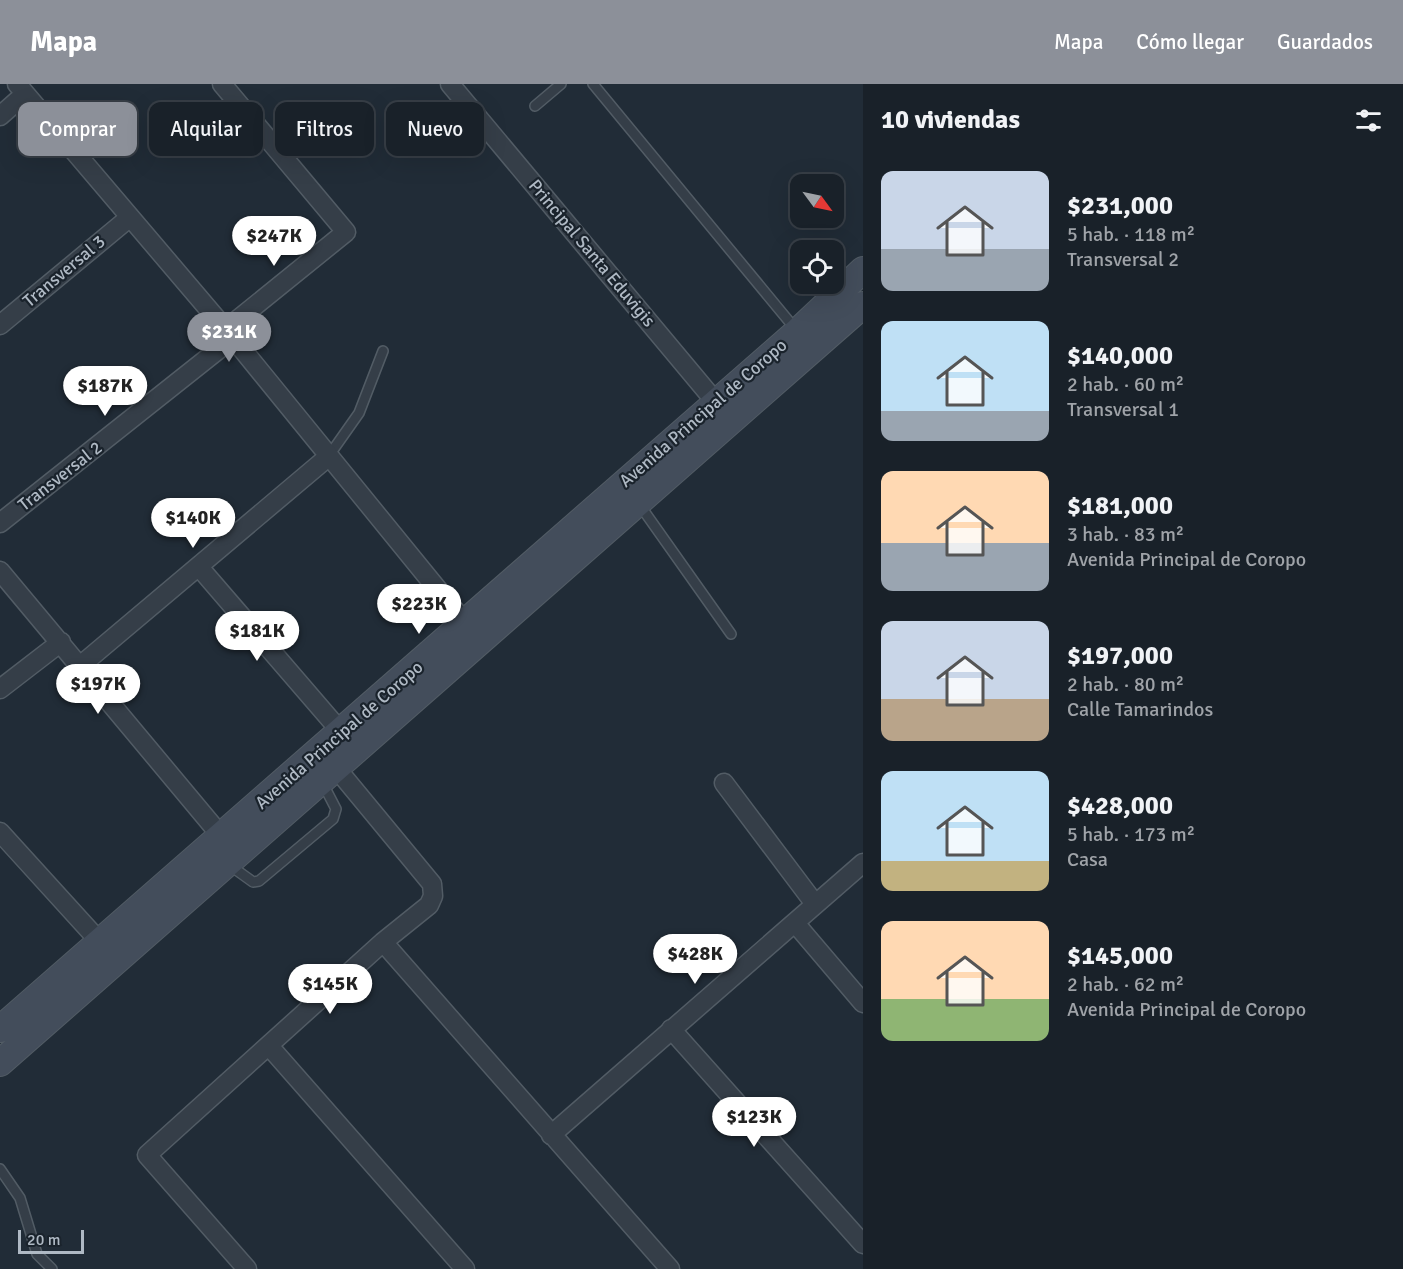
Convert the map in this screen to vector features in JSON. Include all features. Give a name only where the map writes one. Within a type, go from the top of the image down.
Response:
[{"type":"main road","name":"Avenida Principal de Coropo","points":[[0,1029],[342,733],[798,331],[863,270]]},
{"type":"main road","name":"Avenida Principal de Coropo","points":[[0,1063],[814,351],[863,305]]},
{"type":"street","name":"Transversal 2","points":[[0,523],[229,334],[346,232],[222,84]]},
{"type":"street","name":"Principal Santa Eduvigis","points":[[450,84],[733,422]]},
{"type":"street","points":[[0,116],[21,89],[229,334],[465,623]]},
{"type":"street","name":"Transversal 3","points":[[0,325],[129,218]]},
{"type":"street","points":[[80,666],[328,457]]},
{"type":"street","points":[[200,567],[342,733]]},
{"type":"street","points":[[0,571],[222,837]]},
{"type":"street","points":[[0,689],[61,642]]},
{"type":"street","points":[[247,1269],[147,1155],[382,942],[429,905],[433,896],[432,884],[330,775]]},
{"type":"street","points":[[724,783],[815,904]]},
{"type":"street","points":[[0,832],[100,942]]},
{"type":"street","points":[[551,1135],[863,863]]},
{"type":"street","points":[[795,923],[863,1003]]},
{"type":"street","points":[[382,942],[670,1269]]},
{"type":"street","points":[[671,1029],[863,1244]]},
{"type":"street","points":[[269,1046],[465,1269]]},
{"type":"lane","points":[[535,106],[561,84]]},
{"type":"lane","points":[[593,84],[814,351]]},
{"type":"lane","points":[[328,457],[359,413],[383,351]]},
{"type":"lane","points":[[639,504],[731,634]]},
{"type":"lane","points":[[228,864],[253,882],[259,881],[333,819],[336,809],[330,775]]},
{"type":"lane","points":[[0,1169],[20,1198],[37,1254],[52,1269]]}]
